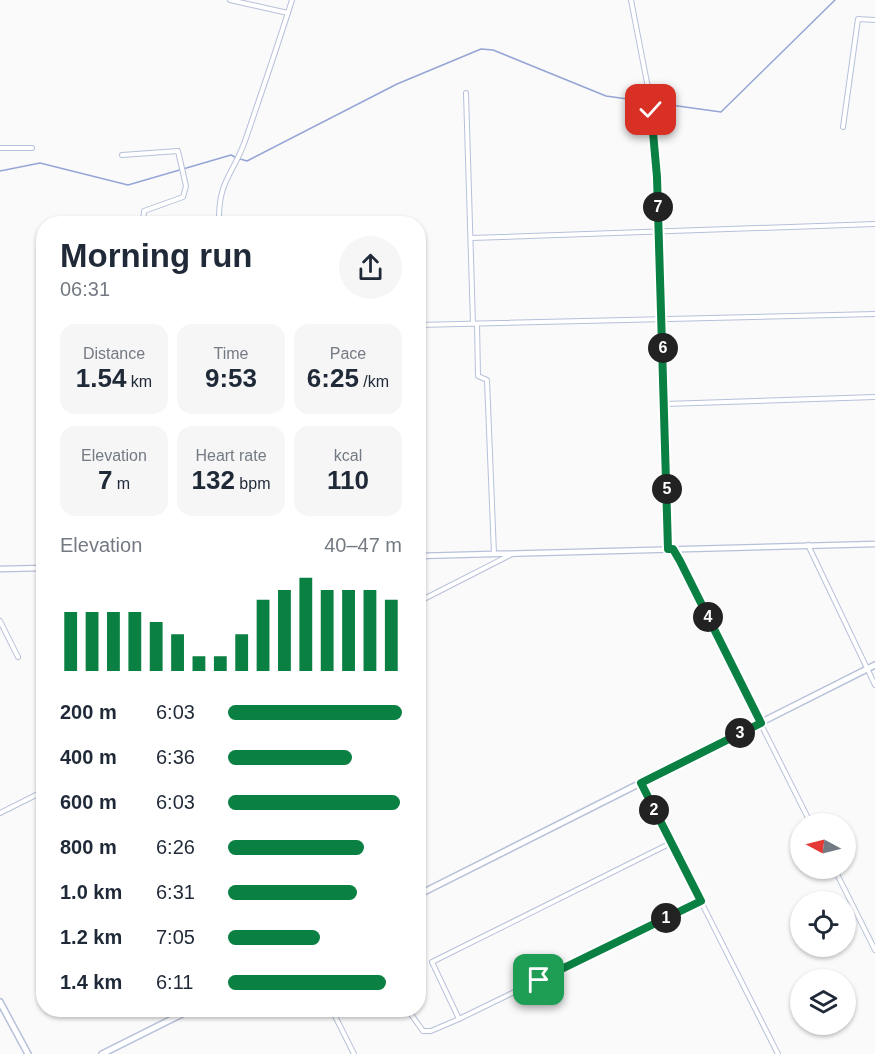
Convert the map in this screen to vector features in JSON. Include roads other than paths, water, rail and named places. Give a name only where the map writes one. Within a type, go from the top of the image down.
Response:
[{"type":"main road","points":[[426,891],[875,665]]},
{"type":"main road","points":[[0,1002],[28,1054]]},
{"type":"main road","points":[[102,1054],[176,1017]]},
{"type":"street","points":[[230,0],[288,13]]},
{"type":"street","points":[[219,216],[218,201],[231,166],[240,153],[292,0]]},
{"type":"street","points":[[631,0],[651,98],[659,231],[671,549],[806,813]]},
{"type":"street","points":[[843,127],[858,19],[875,20]]},
{"type":"street","points":[[466,93],[478,376],[487,380],[494,554]]},
{"type":"street","points":[[0,148],[32,148]]},
{"type":"street","points":[[123,155],[178,151],[186,186],[183,197],[144,211],[144,216]]},
{"type":"street","points":[[471,238],[875,224]]},
{"type":"street","points":[[426,325],[875,314]]},
{"type":"street","points":[[665,404],[875,397]]},
{"type":"street","points":[[426,556],[875,544]]},
{"type":"street","points":[[808,546],[875,685]]},
{"type":"street","points":[[426,598],[513,553]]},
{"type":"street","points":[[0,569],[36,568]]},
{"type":"street","points":[[0,621],[18,657]]},
{"type":"street","points":[[641,783],[778,1054]]},
{"type":"street","points":[[0,813],[36,795]]},
{"type":"street","points":[[459,1019],[432,962],[671,843]]},
{"type":"street","points":[[840,879],[875,950]]},
{"type":"street","points":[[413,1017],[423,1031],[431,1031],[701,901]]},
{"type":"street","points":[[336,1017],[354,1054]]},
{"type":"waterway","points":[[240,159],[247,161],[397,84],[481,49],[493,50],[606,96],[721,112],[835,0]]},
{"type":"waterway","points":[[0,171],[40,163],[128,185],[231,155],[235,157]]}]
